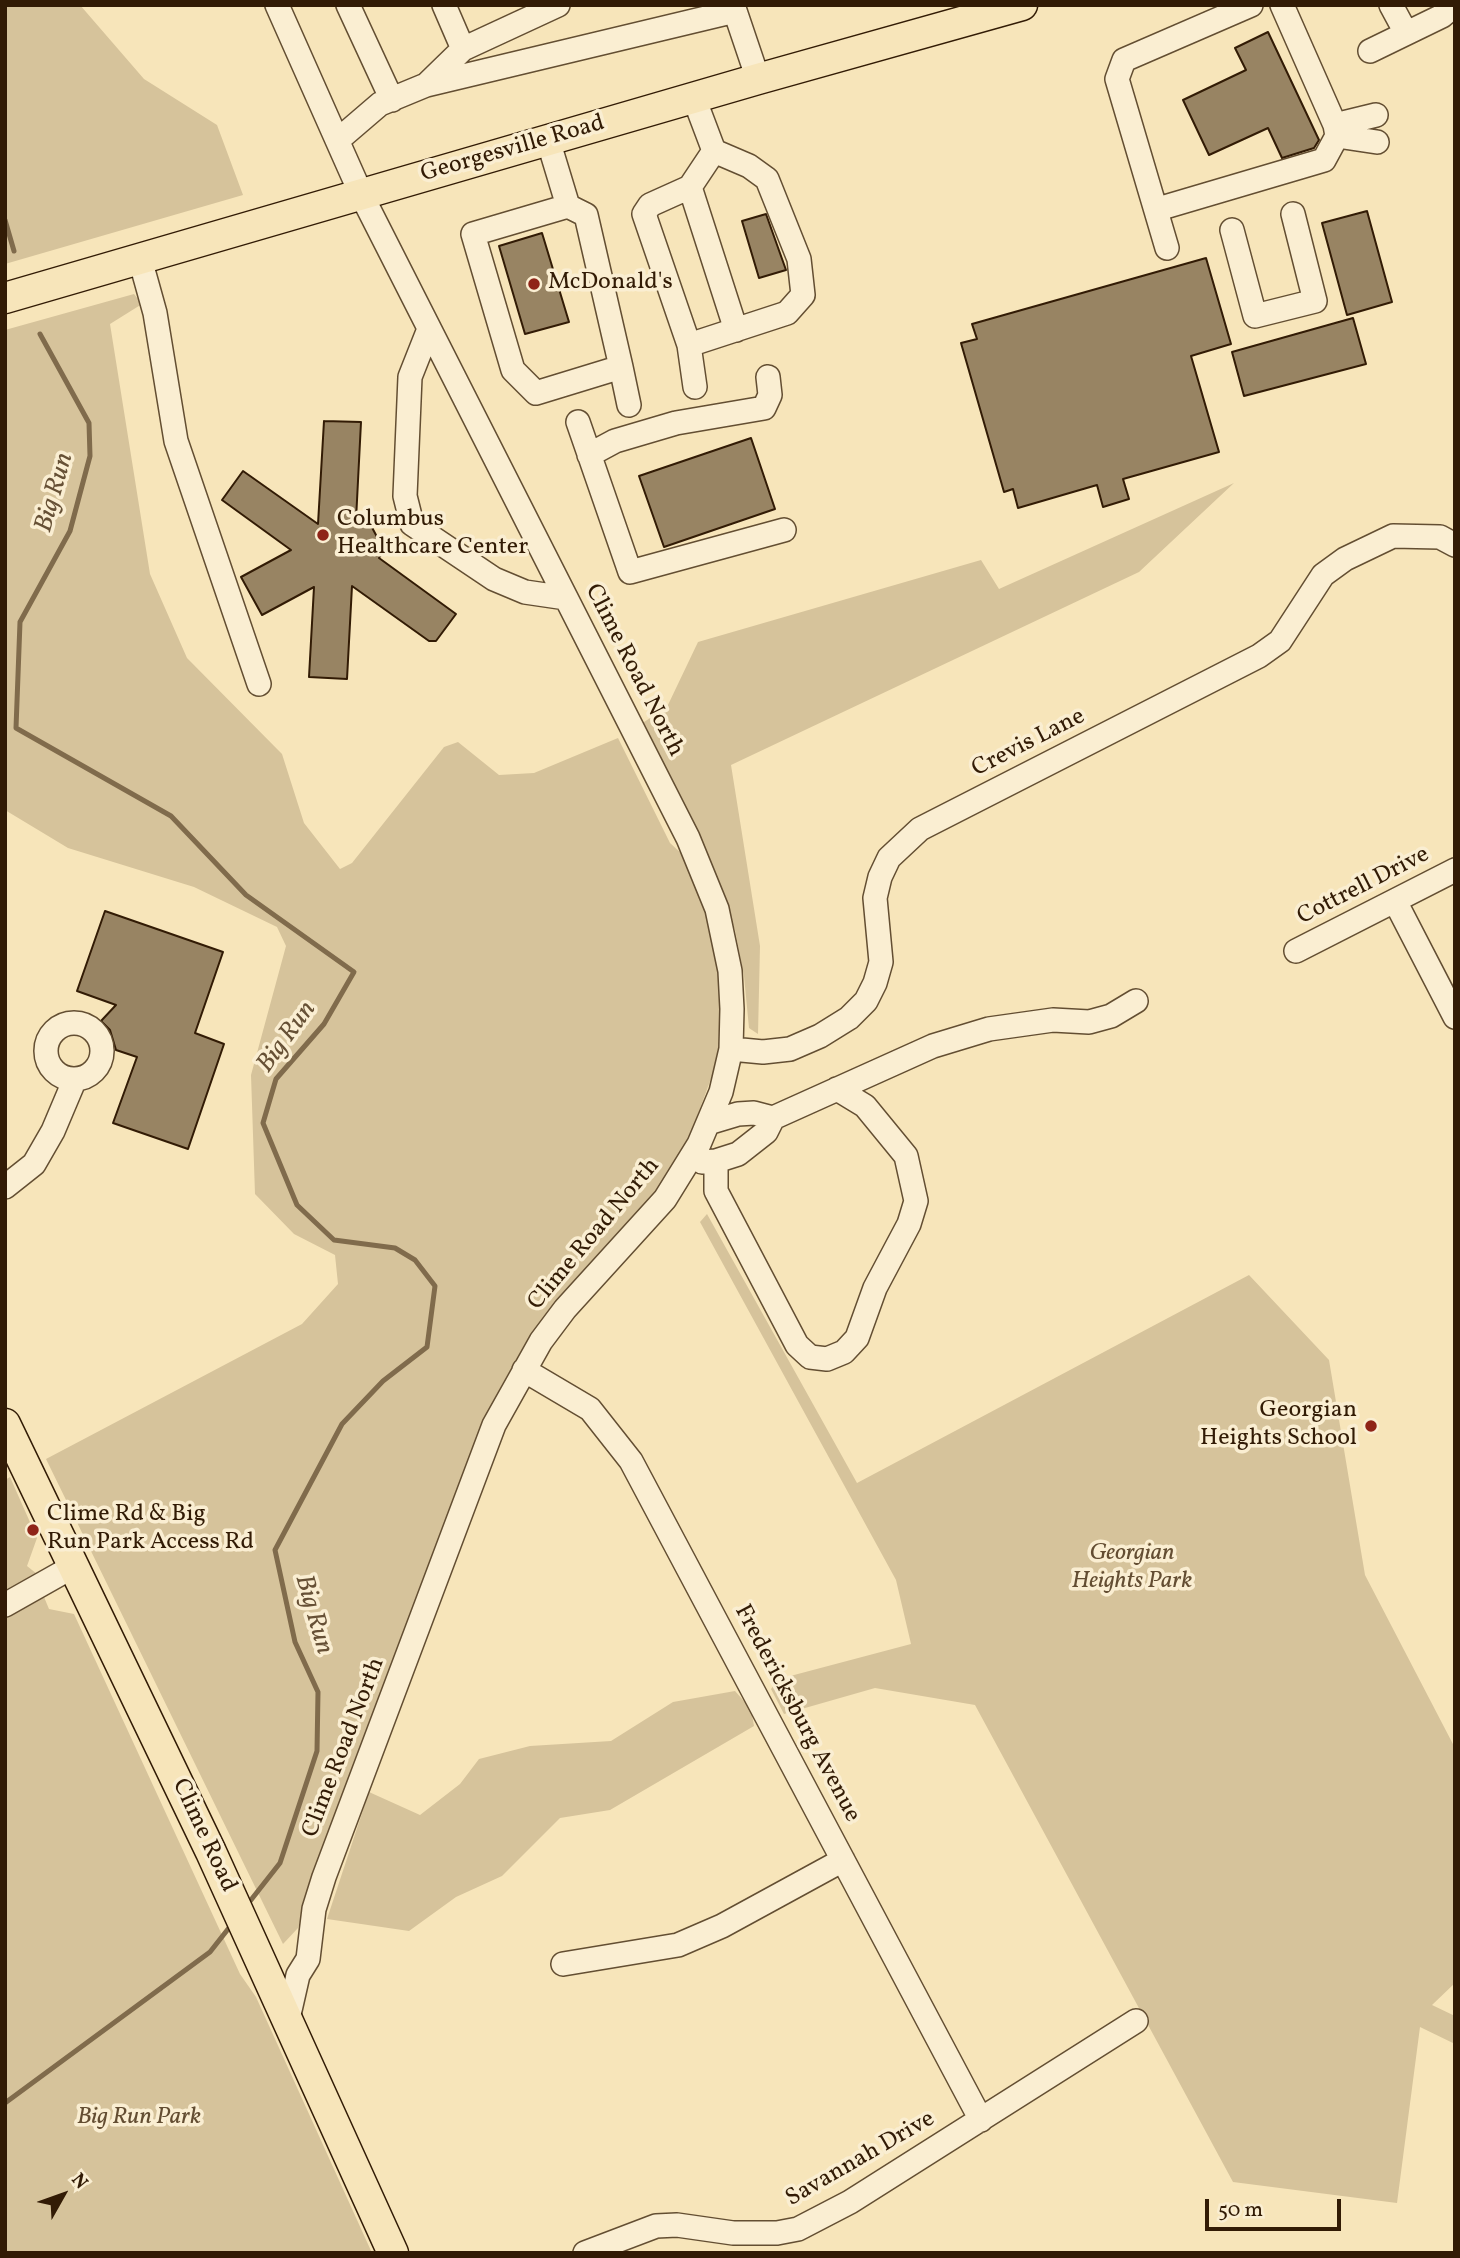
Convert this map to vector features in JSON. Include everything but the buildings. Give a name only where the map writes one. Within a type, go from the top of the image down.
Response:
[{"type":"main road","name":"Georgesville Road","points":[[5,299],[758,79],[957,14],[1022,5]]},
{"type":"main road","name":"Clime Road","points":[[5,1424],[211,1852],[393,2253]]},
{"type":"street","name":"Clime Road North","points":[[277,5],[361,194],[704,874],[717,909],[730,971],[731,1049],[721,1092],[708,1123],[665,1199],[565,1309],[524,1370],[494,1425],[324,1877],[314,1909],[308,1959],[298,1975],[288,2019]]},
{"type":"street","points":[[348,5],[392,100]]},
{"type":"street","points":[[444,5],[463,49]]},
{"type":"street","points":[[426,85],[463,49],[558,5]]},
{"type":"street","points":[[1167,248],[1158,209],[1117,79],[1124,60],[1251,5]]},
{"type":"street","points":[[1158,209],[1324,160],[1336,131],[1282,5]]},
{"type":"street","points":[[1391,5],[1405,31]]},
{"type":"street","points":[[1370,51],[1405,31],[1442,16],[1455,5]]},
{"type":"street","points":[[338,140],[380,104],[426,85],[734,8],[758,79]]},
{"type":"street","points":[[689,345],[787,313],[803,295],[799,259],[767,179],[748,166],[714,151],[694,98]]},
{"type":"street","points":[[1336,131],[1376,115]]},
{"type":"street","points":[[1336,131],[1377,142]]},
{"type":"street","points":[[548,140],[568,206]]},
{"type":"street","points":[[695,387],[689,345],[644,214],[650,205],[690,187],[714,151]]},
{"type":"street","points":[[690,187],[736,330]]},
{"type":"street","points":[[621,367],[536,393],[513,370],[472,234],[568,206],[586,215],[621,367],[629,405]]},
{"type":"street","points":[[1233,230],[1255,316],[1315,301],[1293,214]]},
{"type":"street","points":[[140,259],[155,313],[176,441],[259,684]]},
{"type":"street","points":[[429,329],[410,377],[405,496],[412,524],[494,579],[525,592],[566,598]]},
{"type":"street","points":[[589,455],[615,441],[676,423],[764,408],[769,386]]},
{"type":"street","points":[[578,422],[630,572],[784,530]]},
{"type":"street","name":"Crevis Lane","points":[[731,1049],[763,1052],[790,1049],[830,1030],[849,1018],[866,1002],[881,962],[875,898],[880,877],[896,850],[920,829],[1259,656],[1280,641],[1322,575],[1345,559],[1393,536],[1447,541]]},
{"type":"street","name":"Cottrell Drive","points":[[1296,951],[1455,870]]},
{"type":"street","points":[[1395,901],[1455,1017]]},
{"type":"street","points":[[688,1162],[716,1161],[738,1154],[766,1132],[773,1118],[933,1046],[1015,1024],[1053,1020],[1089,1022],[1111,1016],[1136,1001]]},
{"type":"street","points":[[5,1187],[34,1164],[75,1079]]},
{"type":"street","points":[[716,1161],[716,1191],[797,1345],[810,1357],[827,1359],[844,1352],[857,1338],[887,1260],[909,1224],[916,1201],[906,1156],[865,1106],[837,1089]]},
{"type":"street","points":[[708,1123],[738,1114],[754,1113],[773,1118]]},
{"type":"street","name":"Fredericksburg Avenue","points":[[524,1370],[590,1409],[631,1461],[981,2119]]},
{"type":"street","points":[[5,1605],[74,1566]]},
{"type":"street","points":[[563,1964],[678,1945],[722,1926],[843,1860]]},
{"type":"street","name":"Savannah Drive","points":[[585,2253],[656,2226],[677,2225],[733,2233],[777,2233],[798,2229],[850,2202],[1136,2021]]},
{"type":"green space","points":[[5,5],[80,5],[144,79],[217,125],[243,195],[5,264]]},
{"type":"green space","points":[[134,294],[142,304],[110,324],[150,574],[187,658],[282,754],[304,823],[340,869],[352,863],[444,747],[458,742],[499,775],[534,773],[618,738],[670,843],[682,854],[706,913],[720,971],[723,1024],[713,1073],[691,1133],[666,1179],[645,1207],[572,1284],[531,1334],[500,1388],[355,1764],[298,1928],[283,1944],[46,1459],[302,1324],[338,1284],[335,1255],[294,1234],[255,1194],[251,1075],[286,946],[277,927],[194,887],[68,848],[5,810],[5,330]]},
{"type":"green space","points":[[1234,483],[1139,572],[731,765],[760,946],[758,1034],[749,1028],[744,976],[735,930],[714,870],[641,724],[667,707],[698,642],[981,560],[999,589]]},
{"type":"green space","name":"Georgian Heights Park","points":[[707,1214],[857,1483],[1249,1275],[1329,1360],[1365,1575],[1455,1748],[1455,1983],[1432,2005],[1455,2016],[1455,2044],[1420,2027],[1397,2203],[1233,2182],[975,1705],[875,1688],[784,1714],[771,1689],[779,1679],[911,1644],[896,1580],[700,1222]]},
{"type":"green space","name":"Big Run Park","points":[[10,1477],[37,1538],[27,1566],[37,1574],[26,1580],[36,1600],[44,1597],[49,1609],[74,1614],[240,1974],[256,1997],[372,2253],[5,2253],[5,1480]]},
{"type":"green space","points":[[735,1691],[751,1709],[754,1726],[610,1810],[560,1818],[502,1876],[456,1897],[409,1931],[327,1919],[369,1792],[420,1815],[460,1784],[479,1759],[530,1746],[611,1741],[673,1702]]},
{"type":"waterway","name":"Big Run","points":[[5,220],[14,251]]},
{"type":"waterway","name":"Big Run","points":[[40,334],[89,423],[90,456],[70,531],[20,622],[16,728],[171,816],[246,895],[354,972],[324,1024],[276,1079],[263,1123],[297,1205],[334,1240],[395,1248],[415,1260],[435,1286],[427,1347],[383,1381],[342,1424],[275,1550],[295,1642],[318,1692],[317,1751],[280,1863],[247,1905]]},
{"type":"waterway","name":"Big Run","points":[[5,2103],[210,1952],[232,1924]]},
{"type":"place","name":"McDonald's","points":[[534,284]]},
{"type":"place","name":"Columbus Healthcare Center","points":[[323,535]]},
{"type":"place","name":"Georgian Heights School","points":[[1371,1426]]},
{"type":"place","name":"Clime Rd & Big Run Park Access Rd","points":[[33,1530]]}]
